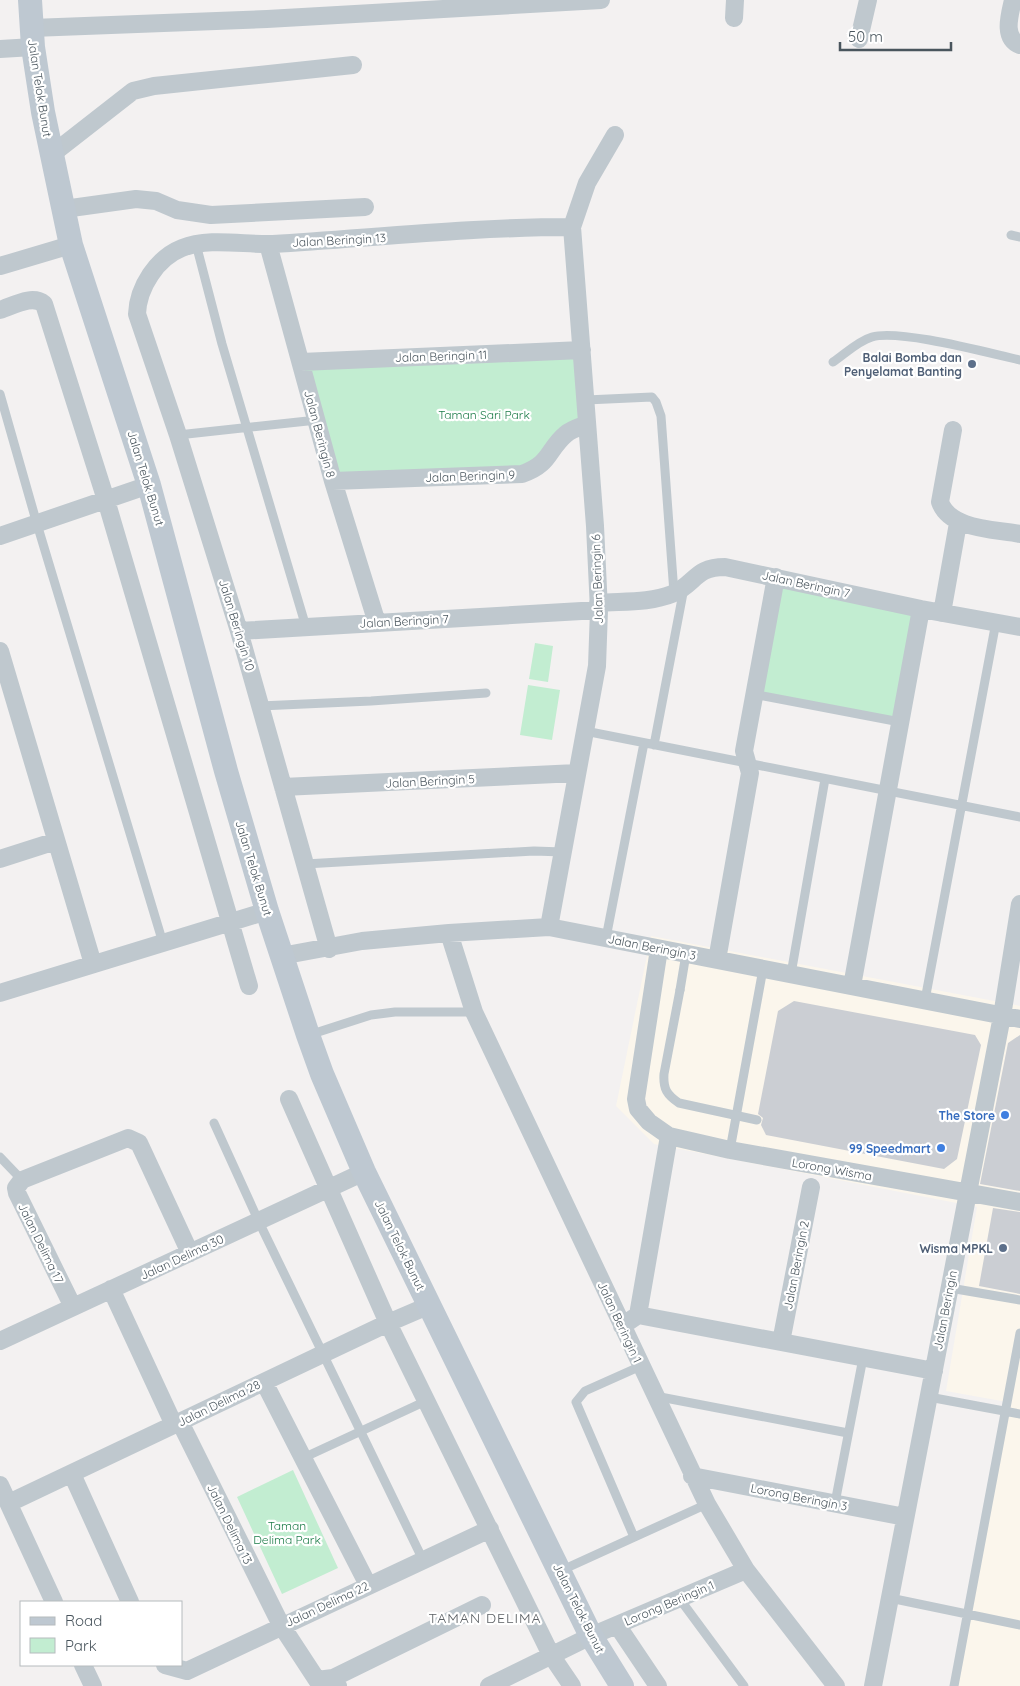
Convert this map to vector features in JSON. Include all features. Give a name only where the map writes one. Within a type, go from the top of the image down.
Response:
[{"type":"street","name":"Jalan Telok Bunut","points":[[30,0],[32,38],[51,155],[71,246],[149,485],[226,771],[267,911],[308,1035],[322,1074],[364,1172],[591,1636],[622,1686]]},
{"type":"street","points":[[0,49],[32,38],[381,6],[601,0]]},
{"type":"street","points":[[734,18],[735,0]]},
{"type":"street","points":[[860,39],[868,0]]},
{"type":"street","points":[[1013,0],[1008,26],[1010,36],[1015,43],[1020,45]]},
{"type":"street","points":[[51,155],[133,91],[154,86],[353,64]]},
{"type":"street","points":[[572,227],[587,183],[615,134]]},
{"type":"street","points":[[64,209],[136,199],[156,201],[177,210],[211,215],[365,207]]},
{"type":"street","name":"Jalan Beringin 13","points":[[138,305],[140,295],[163,259],[180,249],[196,244],[268,244],[572,227]]},
{"type":"street","name":"Jalan Beringin 6","points":[[549,927],[597,666],[599,606],[588,424],[572,227]]},
{"type":"street","name":"Jalan Beringin 8","points":[[268,244],[333,481],[377,623]]},
{"type":"street","points":[[0,266],[71,246]]},
{"type":"street","points":[[0,310],[29,300],[37,300],[44,304],[106,500],[249,986]]},
{"type":"street","name":"Jalan Beringin 10","points":[[138,305],[137,314],[178,435],[239,630],[328,949]]},
{"type":"street","name":"Jalan Beringin 11","points":[[301,362],[582,350]]},
{"type":"street","name":"Jalan Beringin 9","points":[[333,481],[522,474],[539,467],[564,435],[588,424]]},
{"type":"street","points":[[953,430],[940,502],[942,510],[954,520],[1020,534]]},
{"type":"street","points":[[0,536],[149,485]]},
{"type":"street","points":[[942,613],[954,520]]},
{"type":"street","name":"Jalan Beringin 7","points":[[239,630],[377,623],[599,606],[659,598],[679,589],[711,567],[725,567],[921,609],[1020,627]]},
{"type":"street","points":[[717,960],[750,773],[745,762],[744,752],[753,694],[776,577]]},
{"type":"street","points":[[852,986],[921,609]]},
{"type":"street","points":[[0,651],[93,964]]},
{"type":"street","name":"Jalan Beringin 5","points":[[283,787],[578,773]]},
{"type":"street","points":[[0,858],[56,841]]},
{"type":"street","name":"Jalan Beringin","points":[[873,1686],[1002,1016],[1020,904]]},
{"type":"street","points":[[0,993],[231,924],[267,911]]},
{"type":"street","name":"Jalan Beringin 3","points":[[281,956],[328,949],[362,941],[549,927],[1020,1019]]},
{"type":"street","name":"Jalan Beringin 1","points":[[449,933],[474,1012],[692,1476],[746,1570],[836,1686]]},
{"type":"street","name":"Lorong Wisma","points":[[659,949],[636,1099],[638,1109],[649,1122],[669,1136],[730,1150],[1020,1202]]},
{"type":"street","points":[[289,1099],[388,1323],[551,1655],[572,1686]]},
{"type":"street","points":[[638,1315],[669,1136]]},
{"type":"street","points":[[22,1180],[128,1138],[134,1139],[139,1143],[190,1253]]},
{"type":"street","name":"Jalan Delima 30","points":[[0,1341],[329,1190],[364,1172]]},
{"type":"street","name":"Jalan Delima 17","points":[[22,1180],[16,1188],[17,1193],[73,1308]]},
{"type":"street","name":"Jalan Beringin 2","points":[[781,1342],[811,1188]]},
{"type":"street","name":"Jalan Delima 13","points":[[111,1289],[177,1424],[281,1625],[324,1683]]},
{"type":"street","name":"Jalan Delima 28","points":[[10,1503],[388,1323],[430,1305]]},
{"type":"street","points":[[622,1326],[638,1315],[934,1371]]},
{"type":"street","points":[[264,1382],[368,1585]]},
{"type":"street","points":[[72,1474],[130,1601]]},
{"type":"street","name":"Lorong Beringin 3","points":[[692,1476],[905,1517]]},
{"type":"street","points":[[0,1485],[10,1503],[54,1601]]},
{"type":"street","name":"Jalan Delima 22","points":[[169,1666],[187,1670],[490,1529]]},
{"type":"street","name":"Lorong Beringin 1","points":[[489,1686],[591,1636],[746,1570]]},
{"type":"street","points":[[324,1683],[482,1605]]},
{"type":"street","points":[[617,1625],[658,1686]]},
{"type":"street","points":[[83,1666],[93,1686]]},
{"type":"lane","points":[[196,244],[222,344],[306,627]]},
{"type":"lane","points":[[833,362],[870,338],[884,335],[942,343],[1020,360]]},
{"type":"lane","points":[[0,394],[36,524],[163,943]]},
{"type":"lane","points":[[586,400],[652,397],[661,416],[679,589],[654,745]]},
{"type":"lane","points":[[178,435],[316,420]]},
{"type":"lane","points":[[925,1000],[996,622]]},
{"type":"lane","points":[[260,706],[486,693]]},
{"type":"lane","points":[[753,694],[900,722]]},
{"type":"lane","points":[[585,731],[1020,817]]},
{"type":"lane","points":[[606,938],[644,743]]},
{"type":"lane","points":[[791,974],[825,778]]},
{"type":"lane","points":[[305,864],[534,851],[563,852]]},
{"type":"lane","points":[[686,954],[664,1074],[664,1086],[669,1096],[679,1103],[758,1120]]},
{"type":"lane","points":[[730,1150],[763,969]]},
{"type":"lane","points":[[308,1035],[371,1015],[395,1012],[474,1012]]},
{"type":"lane","points":[[214,1123],[259,1222],[424,1560]]},
{"type":"lane","points":[[0,1157],[22,1180]]},
{"type":"lane","points":[[950,1288],[1020,1300]]},
{"type":"lane","points":[[954,1686],[1020,1333]]},
{"type":"lane","points":[[835,1503],[863,1358]]},
{"type":"lane","points":[[634,1537],[576,1402],[585,1391],[641,1366]]},
{"type":"lane","points":[[655,1396],[848,1433]]},
{"type":"lane","points":[[928,1397],[1020,1414]]},
{"type":"lane","points":[[303,1458],[426,1401]]},
{"type":"lane","points":[[560,1571],[707,1504]]},
{"type":"lane","points":[[679,1598],[744,1686]]},
{"type":"lane","points":[[890,1598],[1020,1625]]},
{"type":"shaded area","points":[[651,936],[1020,1006],[1020,1686],[952,1686],[1007,1402],[946,1391],[977,1207],[654,1144],[616,1106]]},
{"type":"green space","name":"Taman Sari Park","points":[[579,350],[584,425],[538,465],[336,481],[303,365]]},
{"type":"green space","points":[[776,577],[921,609],[900,722],[753,694]]},
{"type":"green space","points":[[535,643],[553,646],[548,682],[529,679]]},
{"type":"green space","points":[[528,685],[560,690],[552,740],[520,735]]},
{"type":"green space","name":"Taman Delima Park","points":[[293,1470],[338,1568],[282,1594],[237,1497]]},
{"type":"building","points":[[794,1001],[975,1035],[981,1045],[957,1159],[944,1169],[766,1135],[761,1125],[763,1118],[758,1114],[778,1011]]},
{"type":"building","name":"The Store","points":[[1020,1035],[1020,1191],[980,1184],[1008,1043]]},
{"type":"building","name":"Wisma MPKL","points":[[993,1208],[1020,1212],[1020,1294],[979,1286]]},
{"type":"place","name":"Balai Bomba dan Penyelamat Banting","points":[[972,364]]},
{"type":"place","name":"The Store","points":[[1005,1115]]},
{"type":"place","name":"99 Speedmart","points":[[941,1148]]},
{"type":"place","name":"Wisma MPKL","points":[[1003,1248]]},
{"type":"district","name":"TAMAN DELIMA","points":[[485,1618]]}]
